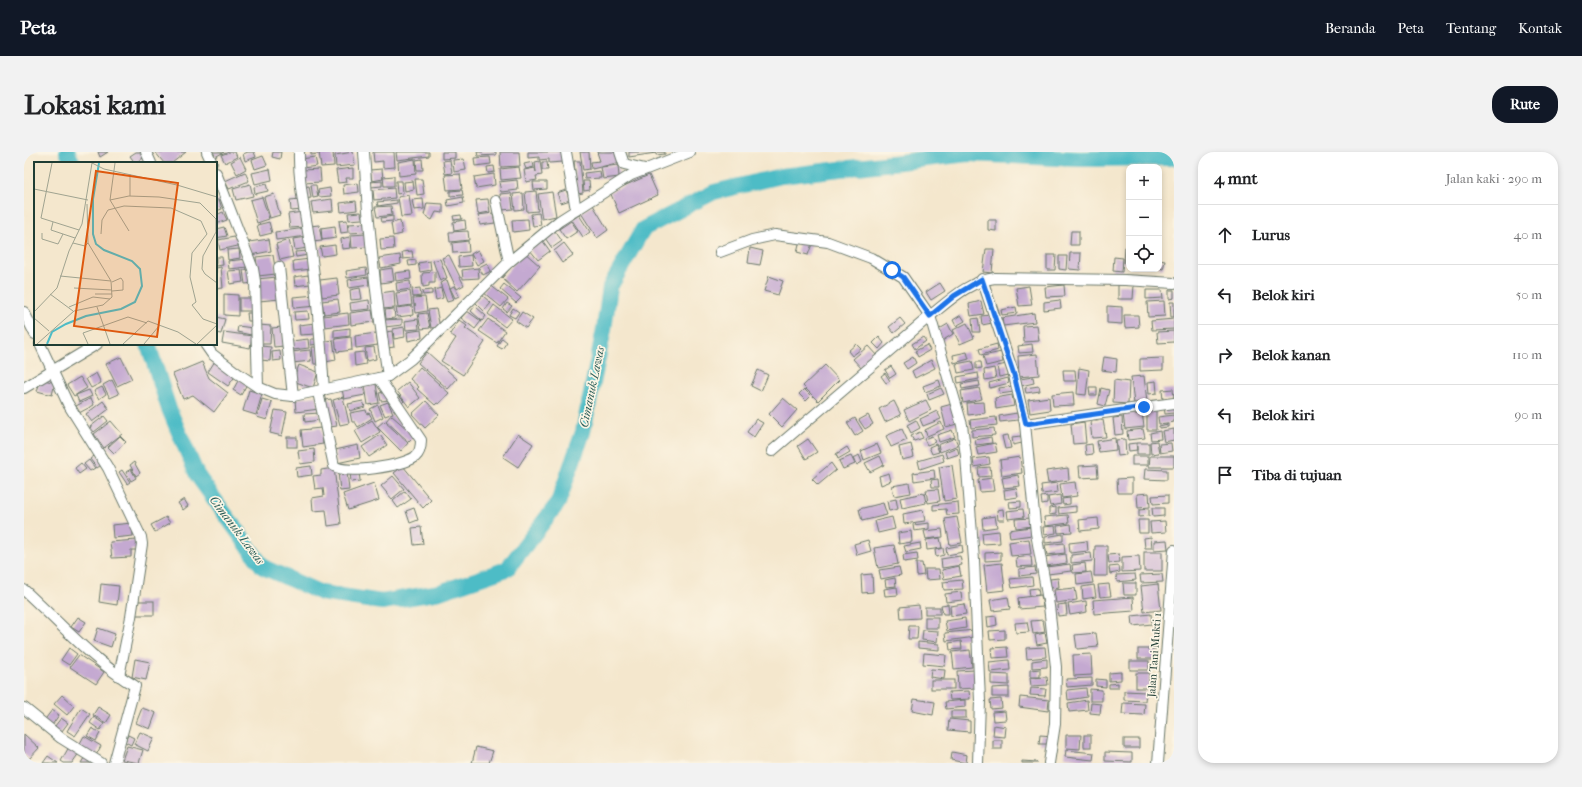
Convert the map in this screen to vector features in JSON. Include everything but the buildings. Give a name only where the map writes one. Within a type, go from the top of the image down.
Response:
[{"type":"street","points":[[146,152],[151,162]]},
{"type":"street","points":[[207,152],[212,162]]},
{"type":"street","points":[[299,152],[301,193],[308,232],[318,308],[321,391],[334,466],[351,470],[371,469],[404,463],[416,456],[422,447],[421,440],[383,377],[370,250],[364,152]]},
{"type":"street","points":[[566,152],[576,210]]},
{"type":"street","points":[[620,152],[624,164],[645,169]]},
{"type":"street","points":[[206,345],[212,354],[258,387],[275,394],[293,396],[383,377],[411,359],[509,262],[559,222],[576,210],[645,169],[690,152]]},
{"type":"street","points":[[217,176],[253,268],[255,281],[258,387]]},
{"type":"street","points":[[496,201],[509,262]]},
{"type":"street","points":[[720,252],[752,240],[775,235],[828,242],[871,258],[903,277],[930,316],[962,425],[966,456],[974,560],[980,693],[978,763]]},
{"type":"street","points":[[279,267],[293,396]]},
{"type":"street","points":[[982,279],[1014,375],[1026,424],[1035,527],[1051,620],[1056,667],[1055,724],[1049,763]]},
{"type":"street","points":[[772,451],[954,296],[982,279],[1125,280],[1174,283]]},
{"type":"street","points":[[24,312],[34,332]]},
{"type":"street","points":[[40,345],[68,404],[108,468],[141,537],[142,544],[131,617],[119,676]]},
{"type":"street","points":[[24,388],[95,345]]},
{"type":"street","points":[[1026,424],[1174,403]]},
{"type":"street","name":"Jalan Tani Mukti 1","points":[[1158,763],[1174,550]]},
{"type":"street","points":[[24,590],[59,625],[119,676],[135,686],[114,763]]},
{"type":"street","points":[[24,708],[61,738],[101,763]]},
{"type":"waterway","name":"Cimanuk Lawas","points":[[67,152],[72,162]]},
{"type":"waterway","name":"Cimanuk Lawas","points":[[148,345],[169,409],[197,475],[263,567],[321,593],[382,602],[440,592],[507,569],[558,503],[583,432],[604,329],[610,287],[643,229],[714,192],[781,176],[968,154],[1079,159],[1174,158]]},
{"type":"route","points":[[892,270],[903,277],[930,316],[954,296],[982,279],[1014,375],[1026,424],[1144,407]]}]
